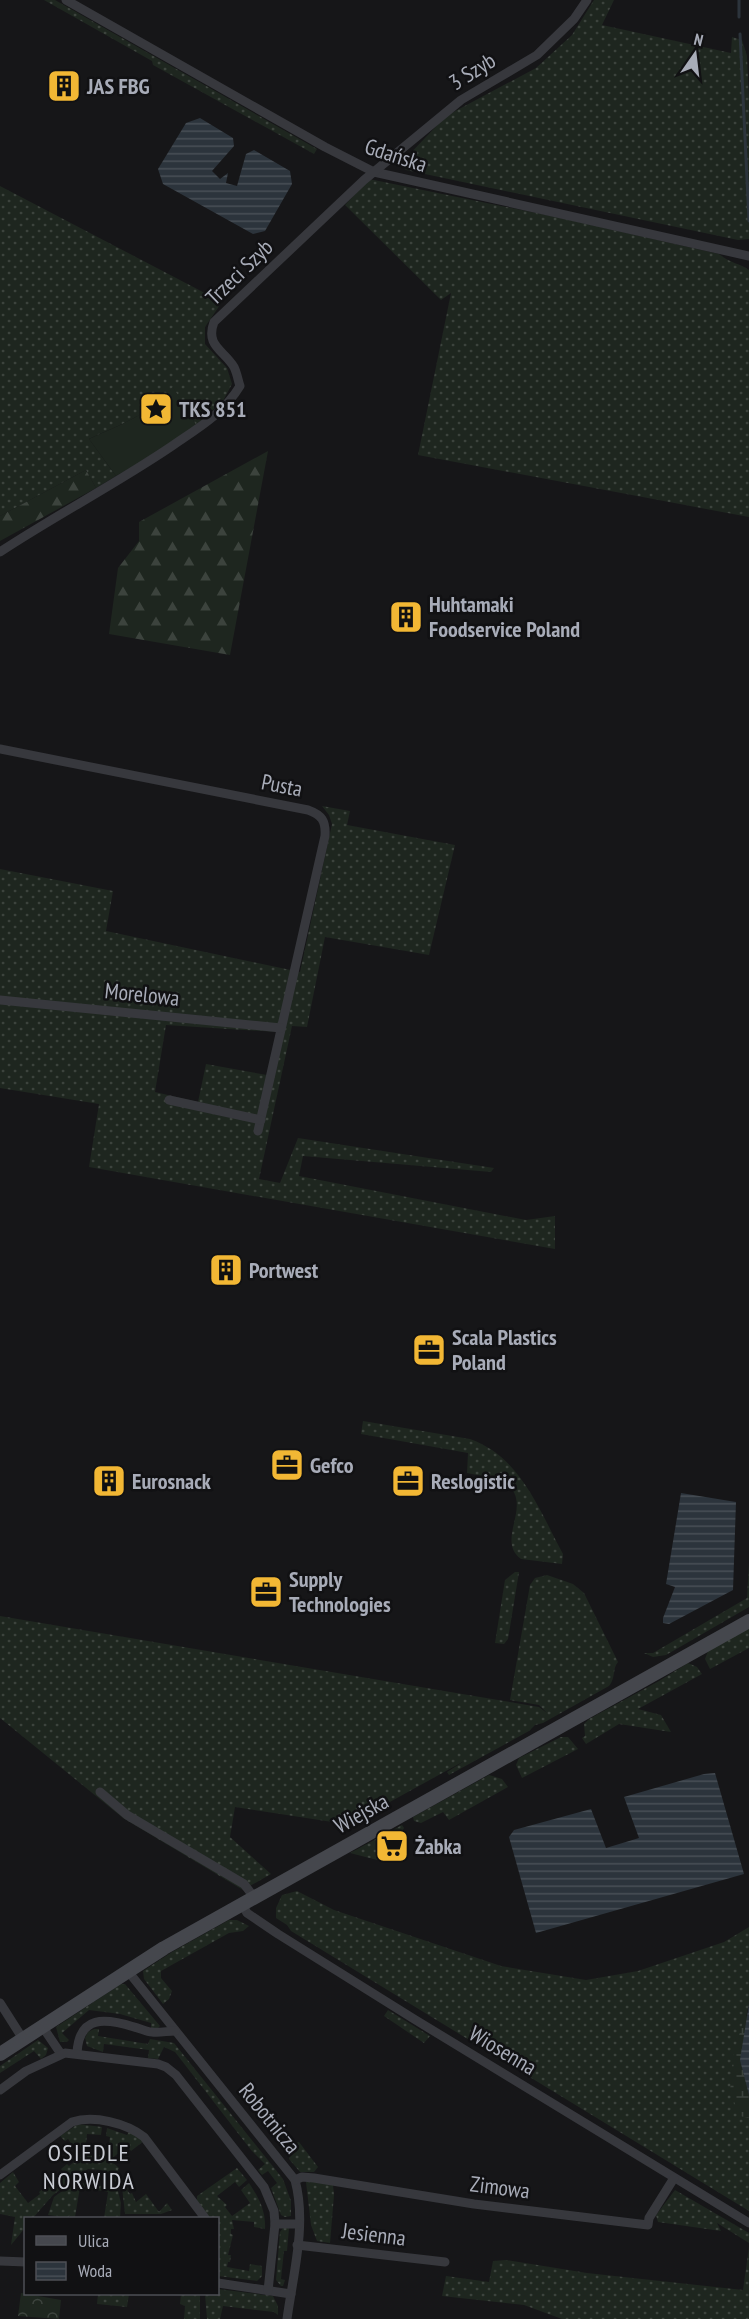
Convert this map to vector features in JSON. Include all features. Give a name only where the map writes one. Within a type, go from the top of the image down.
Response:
[{"type":"street","name":"Gdańska","points":[[66,0],[325,147],[374,172],[749,256]]},
{"type":"street","name":"3 Szyb","points":[[374,172],[461,99],[537,55],[574,19],[586,0]]},
{"type":"street","name":"Trzeci Szyb","points":[[0,552],[138,469],[207,422],[230,403],[240,386],[235,368],[214,343],[210,333],[214,322],[374,172]]},
{"type":"street","name":"Pusta","points":[[0,749],[308,810],[321,816],[325,823],[324,836],[258,1131]]},
{"type":"street","name":"Morelowa","points":[[0,1000],[281,1028]]},
{"type":"street","points":[[169,1100],[261,1119]]},
{"type":"street","name":"Wiejska","points":[[0,2055],[127,1970],[248,1900],[749,1621]]},
{"type":"street","name":"Wiosenna","points":[[100,1792],[127,1815],[244,1884],[248,1900],[247,1913],[278,1934],[749,2223]]},
{"type":"street","name":"Robotnicza","points":[[127,1970],[295,2180],[300,2197],[299,2224],[287,2319]]},
{"type":"street","points":[[0,2003],[23,2038]]},
{"type":"street","points":[[77,2053],[78,2039],[87,2026],[101,2020],[151,2032],[175,2031]]},
{"type":"street","points":[[42,2026],[61,2054]]},
{"type":"street","points":[[0,2090],[14,2078],[61,2054],[77,2053],[149,2062],[170,2070],[264,2187],[274,2211],[275,2224],[268,2291]]},
{"type":"street","points":[[0,2175],[72,2122],[86,2120],[115,2123],[144,2137],[204,2217]]},
{"type":"street","name":"Zimowa","points":[[295,2180],[302,2177],[314,2178],[474,2204],[648,2225],[649,2218],[674,2178]]},
{"type":"street","points":[[275,2224],[299,2224]]},
{"type":"street","name":"Jesienna","points":[[297,2245],[445,2262]]},
{"type":"street","points":[[0,2261],[24,2262]]},
{"type":"street","points":[[219,2283],[291,2294]]},
{"type":"green space","points":[[44,0],[55,0],[317,149],[314,154],[153,65],[152,61]]},
{"type":"green space","points":[[594,0],[614,0],[602,25],[731,53],[732,37],[742,40],[747,56],[749,98],[749,239],[738,240],[406,170],[401,166],[403,161],[446,116],[536,68],[572,35]]},
{"type":"green space","points":[[369,179],[561,218],[719,254],[749,270],[749,517],[418,455],[451,293],[441,300],[345,205]]},
{"type":"green space","points":[[0,186],[222,302],[205,327],[205,344],[227,368],[232,384],[223,401],[196,425],[173,388],[144,412],[89,439],[116,476],[96,488],[86,470],[0,516]]},
{"type":"green space","points":[[173,387],[196,425],[165,448],[116,476],[89,439],[144,412]]},
{"type":"green space","points":[[268,451],[230,655],[109,634],[118,568],[139,541],[139,522]]},
{"type":"green space","points":[[86,470],[96,488],[0,541],[0,516]]},
{"type":"green space","points":[[322,806],[350,811],[347,825],[455,845],[429,955],[325,937],[307,1027],[292,1026],[259,1179],[280,1183],[298,1138],[494,1168],[491,1172],[303,1156],[299,1176],[526,1220],[555,1216],[555,1249],[89,1167],[99,1104],[0,1088],[0,869],[113,891],[106,931],[300,972],[332,824]],"holes":[[[166,1025],[277,1032],[267,1075],[206,1064],[198,1102],[155,1092]]]},
{"type":"green space","points":[[363,1421],[470,1439],[488,1447],[503,1458],[527,1487],[563,1554],[562,1564],[521,1559],[515,1553],[512,1546],[517,1506],[514,1493],[506,1481],[467,1473],[468,1453],[361,1434]]},
{"type":"green space","points":[[749,1563],[749,1607],[666,1655],[653,1657],[644,1653],[653,1653],[747,1598]]},
{"type":"green space","points":[[515,1572],[519,1572],[508,1639],[504,1644],[495,1643],[505,1580]]},
{"type":"green space","points":[[547,1575],[573,1584],[584,1593],[618,1662],[609,1686],[543,1723],[535,1725],[529,1731],[449,1775],[447,1772],[466,1760],[352,1825],[235,1807],[230,1837],[271,1874],[243,1890],[123,1818],[0,1718],[0,1616],[539,1707],[547,1713],[539,1705],[510,1700],[530,1585],[535,1578]]},
{"type":"green space","points":[[749,1627],[749,1648],[710,1669],[705,1659],[708,1651]]},
{"type":"green space","points":[[688,1663],[697,1667],[702,1674],[638,1709],[661,1715],[671,1732],[619,1724],[586,1744],[582,1738],[585,1736],[584,1724],[589,1719]]},
{"type":"green space","points":[[561,1737],[568,1737],[578,1749],[522,1778],[516,1765],[519,1758]]},
{"type":"green space","points":[[489,1775],[502,1779],[508,1787],[449,1820],[443,1812],[421,1823],[414,1821],[413,1817]]},
{"type":"green space","points":[[402,1825],[404,1828],[401,1833],[392,1834],[390,1843],[376,1851],[376,1856],[386,1858],[385,1862],[350,1853]]},
{"type":"green space","points":[[297,1891],[334,1910],[501,1966],[586,1980],[638,1971],[724,1942],[749,1927],[749,2004],[743,2030],[749,2095],[749,2211],[291,1931],[287,1925],[276,1918],[276,1908],[282,1895]]},
{"type":"green space","points":[[229,1920],[237,1920],[249,1926],[243,1931],[229,1933],[161,1971],[161,1978],[172,1991],[169,1999],[163,2004],[144,1979],[143,1971]]},
{"type":"green space","points":[[121,1984],[125,1984],[160,2026],[157,2029],[151,2028],[151,2023],[120,2014],[89,2010],[62,2033],[69,2040],[60,2042],[56,2027]]},
{"type":"green space","points":[[388,2010],[430,2036],[424,2043],[384,2016]]},
{"type":"green space","points":[[745,2015],[749,2017],[749,2118],[740,2116],[730,2092],[733,2056]]},
{"type":"green space","points":[[99,2029],[98,2036],[148,2044],[150,2039],[174,2043],[283,2179],[291,2201],[291,2216],[281,2215],[271,2188],[277,2183],[268,2171],[262,2175],[258,2170],[265,2164],[251,2150],[175,2052],[164,2047],[158,2059],[148,2058],[149,2050],[104,2044],[103,2052],[87,2046],[85,2038],[88,2032]]},
{"type":"green space","points":[[38,2040],[48,2048],[46,2055],[41,2059],[34,2051],[0,2073],[0,2066]]},
{"type":"green space","points":[[78,2124],[102,2127],[101,2135],[87,2134],[85,2153],[98,2158],[102,2155],[102,2158],[107,2158],[110,2137],[106,2136],[107,2128],[127,2135],[129,2132],[144,2141],[131,2151],[127,2146],[110,2160],[119,2168],[127,2190],[130,2194],[132,2193],[136,2202],[146,2194],[159,2212],[167,2203],[172,2210],[161,2214],[125,2214],[122,2187],[102,2170],[88,2169],[53,2195],[34,2217],[24,2217],[24,2229],[11,2245],[15,2217],[0,2214],[0,2183],[13,2172],[19,2182],[15,2186],[28,2203],[51,2182],[53,2184],[59,2177],[65,2175],[61,2169],[74,2162],[72,2160],[81,2157],[68,2139],[65,2141],[60,2136]]},
{"type":"green space","points":[[299,2142],[318,2167],[314,2172],[300,2172],[289,2159],[290,2151],[287,2145]]},
{"type":"green space","points":[[237,2168],[247,2180],[239,2187],[235,2182],[217,2196],[227,2205],[225,2207],[232,2216],[250,2203],[241,2190],[249,2183],[256,2194],[264,2216],[265,2229],[254,2227],[254,2222],[232,2220],[234,2229],[231,2229],[233,2235],[228,2255],[231,2255],[227,2267],[249,2271],[250,2264],[262,2266],[262,2276],[257,2281],[219,2276],[219,2217],[207,2217],[197,2201],[197,2196]]},
{"type":"green space","points":[[309,2180],[333,2185],[330,2243],[317,2241],[311,2225],[306,2182]]},
{"type":"green space","points":[[75,2182],[109,2187],[118,2191],[121,2203],[120,2217],[104,2217],[108,2192],[80,2187],[75,2217],[48,2215],[54,2197]]},
{"type":"green space","points":[[675,2190],[749,2233],[749,2243],[717,2223],[721,2231],[658,2222],[656,2215]]},
{"type":"green space","points":[[283,2228],[289,2228],[281,2279],[285,2280],[281,2286],[276,2280],[280,2232]]},
{"type":"green space","points":[[749,2247],[749,2319],[562,2319],[524,2305],[442,2296],[446,2276],[489,2282],[493,2261],[506,2260],[587,2273],[743,2290]]},
{"type":"green space","points":[[219,2289],[273,2296],[278,2306],[278,2315],[274,2312],[223,2306],[220,2319],[207,2319],[205,2295],[219,2295]]},
{"type":"green space","points":[[21,2293],[61,2300],[59,2319],[18,2316]]},
{"type":"green space","points":[[98,2295],[129,2295],[127,2307],[97,2304]]},
{"type":"green space","points":[[181,2295],[200,2295],[200,2319],[184,2319],[185,2306],[180,2304]]},
{"type":"water","points":[[200,118],[233,138],[234,146],[212,171],[220,179],[228,173],[226,183],[237,186],[246,154],[254,150],[290,171],[292,184],[265,231],[253,234],[163,184],[158,169],[186,123]]},
{"type":"water","points":[[681,1493],[736,1502],[733,1590],[669,1624],[663,1623],[663,1618],[675,1587],[666,1584]]},
{"type":"water","points":[[715,1773],[744,1874],[536,1933],[509,1837],[514,1830],[591,1809],[606,1848],[639,1838],[624,1797],[704,1774]]},
{"type":"water","points":[[749,2004],[749,2095],[740,2060]]},
{"type":"waterway","points":[[739,0],[739,17]]},
{"type":"waterway","points":[[740,34],[749,221]]},
{"type":"place","name":"JAS FBG","points":[[64,86]]},
{"type":"place","name":"TKS 851","points":[[156,409]]},
{"type":"place","name":"Huhtamaki Foodservice Poland","points":[[406,617]]},
{"type":"place","name":"Portwest","points":[[226,1270]]},
{"type":"place","name":"Scala Plastics Poland","points":[[429,1350]]},
{"type":"place","name":"Gefco","points":[[287,1465]]},
{"type":"place","name":"Eurosnack","points":[[109,1481]]},
{"type":"place","name":"Reslogistic","points":[[408,1481]]},
{"type":"place","name":"Supply Technologies","points":[[266,1592]]},
{"type":"place","name":"Żabka","points":[[392,1846]]},
{"type":"district","name":"OSIEDLE NORWIDA","points":[[89,2167]]}]
